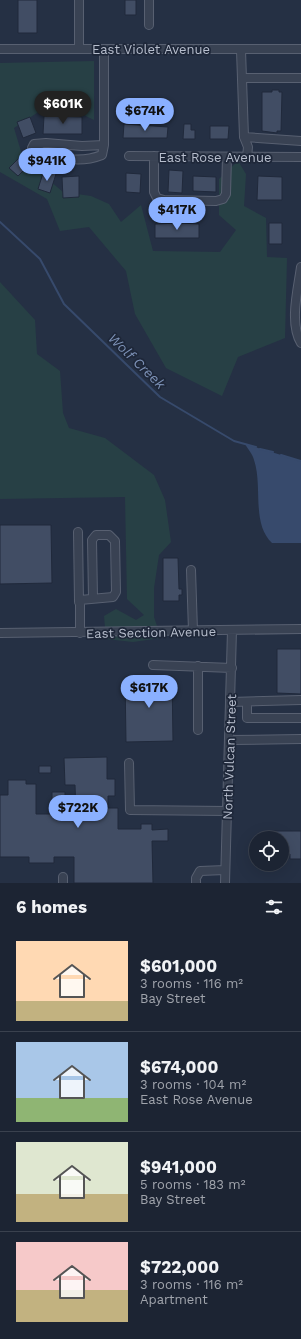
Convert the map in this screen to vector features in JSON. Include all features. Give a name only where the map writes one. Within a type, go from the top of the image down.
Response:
[{"type":"street","points":[[79,0],[79,49]]},
{"type":"street","points":[[149,0],[149,25]]},
{"type":"street","name":"East Violet Avenue","points":[[0,49],[301,49]]},
{"type":"street","points":[[104,49],[104,145],[102,155],[91,159],[67,160],[32,148],[34,144],[46,143],[82,146],[104,145]]},
{"type":"street","points":[[241,50],[244,138],[248,147],[247,157]]},
{"type":"street","points":[[243,78],[301,78]]},
{"type":"street","points":[[244,138],[301,141]]},
{"type":"street","name":"East Rose Avenue","points":[[129,156],[301,157]]},
{"type":"street","points":[[154,156],[154,192],[157,198],[164,200],[216,201],[223,199],[226,194],[227,157]]},
{"type":"street","points":[[301,267],[296,323],[301,343]]},
{"type":"street","points":[[78,532],[80,633]]},
{"type":"street","points":[[79,602],[81,599],[112,597],[116,592],[115,541],[109,535],[96,535],[92,540],[93,598]]},
{"type":"street","points":[[191,570],[193,631]]},
{"type":"street","name":"East Section Avenue","points":[[0,633],[301,629]]},
{"type":"street","name":"North Vulcan Street","points":[[225,883],[232,630]]},
{"type":"street","points":[[153,665],[232,668]]},
{"type":"street","points":[[198,666],[198,730]]},
{"type":"street","points":[[231,702],[301,700]]},
{"type":"street","points":[[247,702],[247,718],[301,718]]},
{"type":"street","points":[[230,740],[301,739]]},
{"type":"street","points":[[129,763],[130,810],[227,811]]},
{"type":"street","points":[[196,883],[196,878],[200,871],[225,870]]},
{"type":"green space","points":[[94,61],[94,120],[55,101],[14,128],[23,158],[63,192],[91,196],[109,204],[121,222],[141,205],[153,251],[220,252],[236,230],[219,215],[219,179],[238,161],[246,174],[244,206],[266,218],[267,257],[287,258],[285,338],[238,357],[222,396],[166,368],[135,314],[126,271],[89,227],[60,231],[47,199],[0,172],[0,63]]},
{"type":"green space","points":[[0,282],[35,320],[37,354],[60,371],[63,413],[69,428],[105,438],[154,475],[165,500],[171,542],[159,555],[154,588],[154,617],[161,638],[133,642],[106,639],[104,616],[116,609],[136,620],[144,615],[127,599],[125,497],[0,499]]},
{"type":"water","points":[[245,444],[301,461],[301,543],[272,543],[266,535],[259,515],[258,481],[254,460]]},
{"type":"building","points":[[18,0],[37,0],[37,33],[18,33]]},
{"type":"building","points":[[125,0],[136,0],[136,15],[125,15]]},
{"type":"building","points":[[272,90],[279,90],[279,92],[282,92],[281,131],[277,131],[277,133],[262,131],[262,92],[272,92]]},
{"type":"building","points":[[44,116],[82,117],[82,134],[43,134]]},
{"type":"building","points":[[30,117],[36,133],[23,138],[17,122]]},
{"type":"building","points":[[124,124],[168,127],[167,138],[123,138]]},
{"type":"building","points":[[184,124],[191,124],[191,130],[195,130],[195,139],[183,139]]},
{"type":"building","points":[[210,126],[229,126],[228,139],[210,139]]},
{"type":"building","points":[[20,157],[29,165],[18,176],[9,168]]},
{"type":"building","points":[[44,170],[56,174],[50,193],[38,189]]},
{"type":"building","points":[[169,170],[183,171],[182,193],[168,192]]},
{"type":"building","points":[[126,173],[141,174],[140,193],[126,192]]},
{"type":"building","points":[[79,176],[79,197],[63,198],[62,177]]},
{"type":"building","points":[[193,176],[216,177],[216,192],[193,191]]},
{"type":"building","points":[[258,176],[282,177],[282,200],[257,200]]},
{"type":"building","points":[[269,223],[282,223],[282,244],[269,244]]},
{"type":"building","points":[[155,224],[199,224],[199,238],[155,238]]},
{"type":"building","points":[[0,525],[51,525],[52,583],[0,584]]},
{"type":"building","points":[[163,558],[178,558],[179,589],[182,589],[182,595],[179,595],[179,601],[163,601]]},
{"type":"building","points":[[277,649],[301,649],[301,694],[277,693]]},
{"type":"building","points":[[172,676],[173,741],[126,742],[125,677]]},
{"type":"building","points":[[107,757],[107,779],[115,779],[115,796],[108,796],[108,808],[118,808],[118,829],[141,829],[141,824],[152,824],[152,830],[168,829],[168,841],[152,841],[153,883],[74,883],[74,857],[54,857],[54,863],[29,863],[29,857],[0,857],[0,795],[8,795],[8,780],[26,780],[26,784],[36,784],[36,814],[52,814],[52,792],[65,792],[65,814],[76,814],[75,785],[65,785],[64,758]]},
{"type":"building","points":[[39,766],[51,766],[51,773],[39,773]]},
{"type":"building","points":[[289,831],[301,831],[301,859],[290,859]]},
{"type":"waterway","name":"Wolf Creek","points":[[0,222],[40,259],[64,304],[160,397],[234,441],[256,447]]},
{"type":"waterway","name":"Wolf Creek","points":[[260,449],[273,452]]},
{"type":"waterway","name":"Wolf Creek","points":[[281,455],[301,461]]}]
